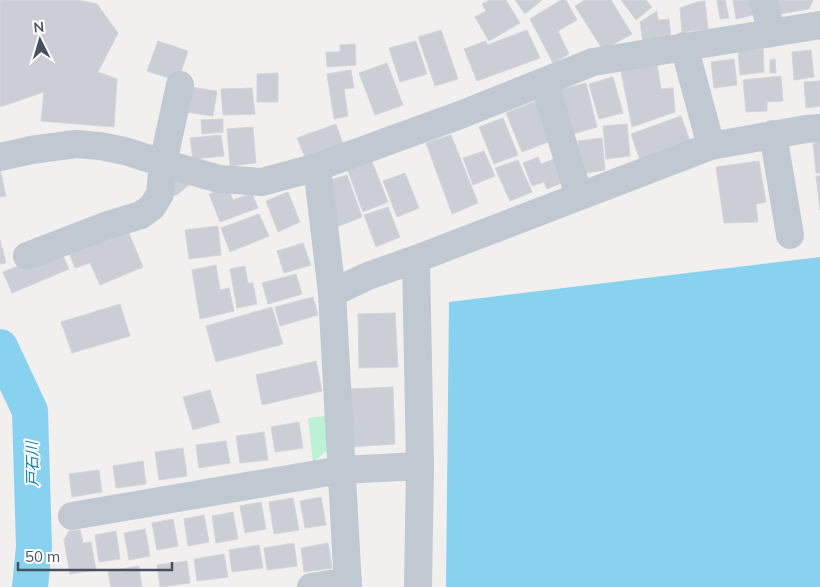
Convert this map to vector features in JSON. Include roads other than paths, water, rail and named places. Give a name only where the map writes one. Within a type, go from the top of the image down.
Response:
[{"type":"street","points":[[763,0],[772,32]]},
{"type":"street","points":[[0,157],[31,150],[76,144],[100,146],[125,151],[219,179],[262,182],[317,167],[460,115],[593,62],[820,25]]},
{"type":"street","points":[[684,46],[711,146]]},
{"type":"street","points":[[544,82],[579,196]]},
{"type":"street","points":[[27,256],[105,226],[141,215],[152,207],[160,194],[163,163],[180,85]]},
{"type":"street","points":[[332,293],[368,276],[416,260],[711,146],[774,134],[820,128]]},
{"type":"street","points":[[774,134],[790,235]]},
{"type":"street","points":[[311,587],[348,584],[332,293],[317,167]]},
{"type":"street","points":[[416,260],[420,466],[418,587]]},
{"type":"street","points":[[72,516],[341,470],[420,466]]},
{"type":"water","points":[[820,257],[820,587],[446,587],[449,302]]},
{"type":"waterway","name":"戸石川","points":[[0,347],[30,411],[34,547],[30,587]]}]
